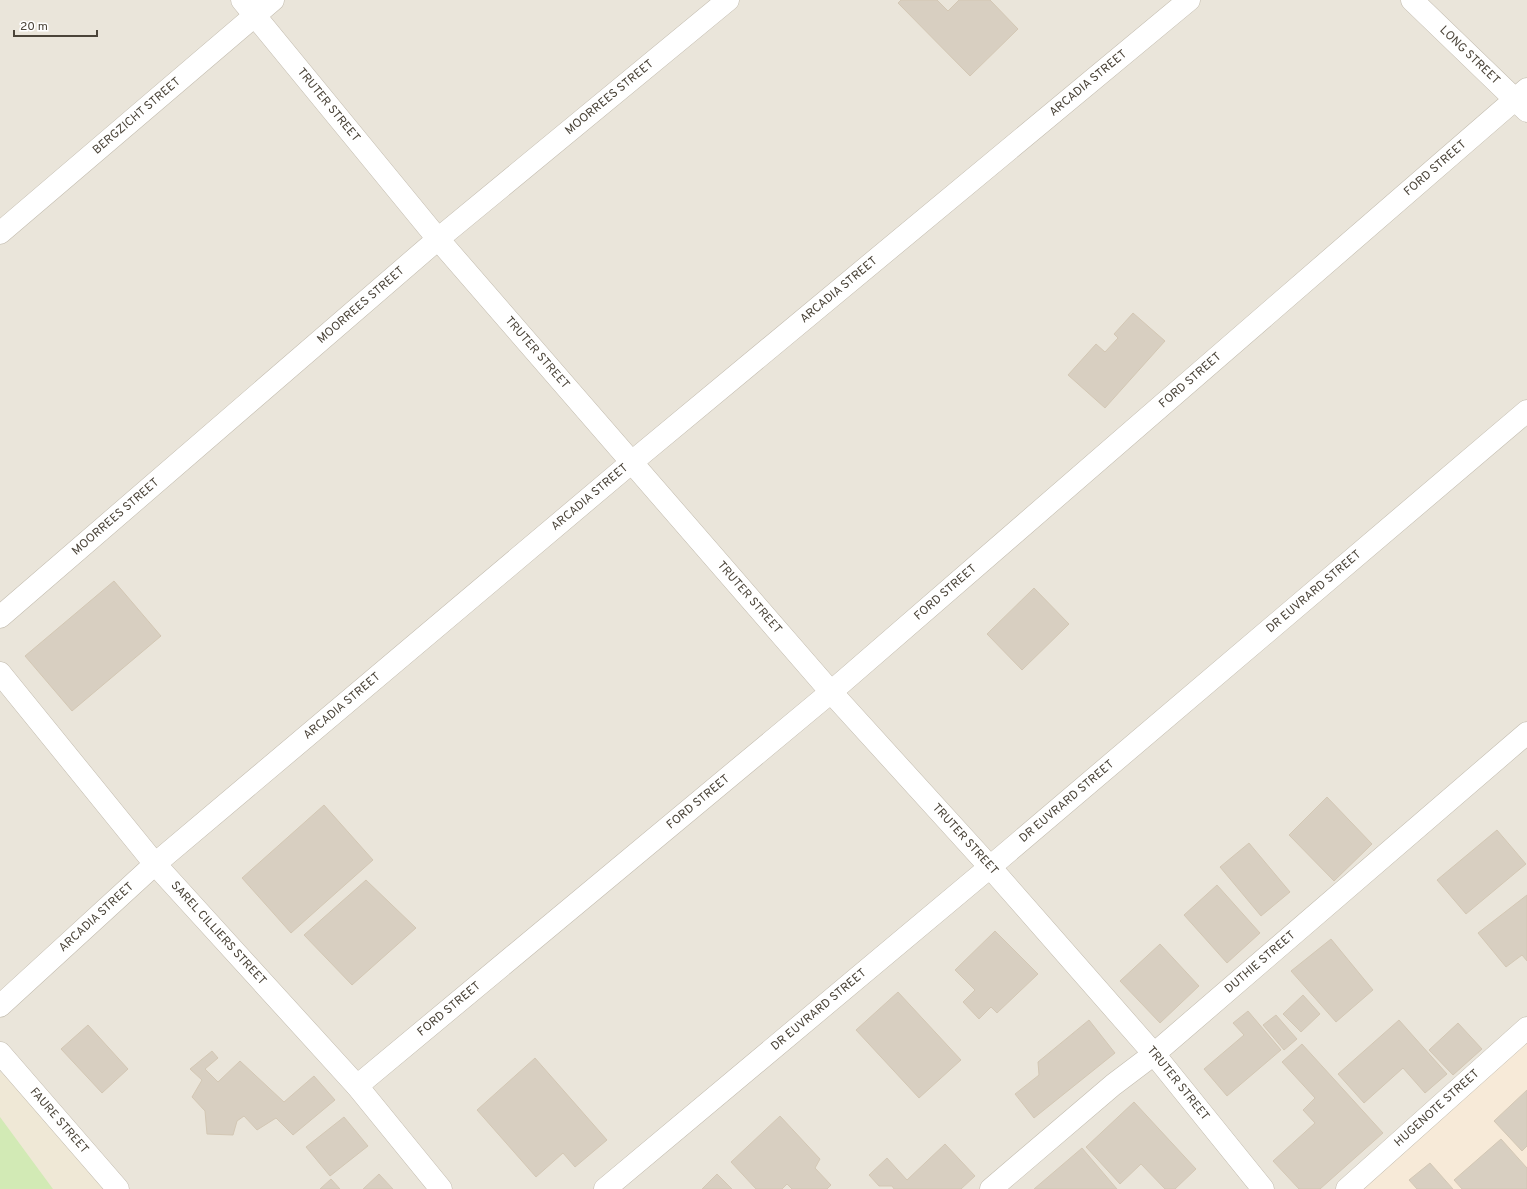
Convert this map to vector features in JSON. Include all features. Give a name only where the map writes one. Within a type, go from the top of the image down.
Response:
[{"type":"street","name":"BERGZICHT STREET","points":[[0,232],[248,7],[273,0]]},
{"type":"street","name":"MOORREES STREET","points":[[0,616],[438,239],[728,0]]},
{"type":"street","name":"ARCADIA STREET","points":[[0,1006],[155,864],[632,462],[1189,0]]},
{"type":"street","name":"LONG STREET","points":[[1412,0],[1523,100]]},
{"type":"street","name":"TRUTER STREET","points":[[248,7],[438,239],[831,692],[990,867],[1154,1054],[1263,1189]]},
{"type":"street","name":"FORD STREET","points":[[357,1086],[831,692],[1523,100]]},
{"type":"street","name":"DR EUVRARD STREET","points":[[606,1189],[990,867],[1527,411]]},
{"type":"street","name":"SAREL CILLIERS STREET","points":[[0,673],[155,864],[357,1086],[441,1189]]},
{"type":"street","name":"DUTHIE STREET","points":[[991,1189],[1112,1085],[1154,1054],[1527,733]]},
{"type":"street","name":"HUGENOTE STREET","points":[[1347,1189],[1527,1028]]},
{"type":"street","name":"FAURE STREET","points":[[0,1052],[118,1189]]},
{"type":"shaded area","points":[[0,0],[1527,0],[1527,1028],[1347,1189],[0,1189]]},
{"type":"shaded area","points":[[1527,1028],[1527,1189],[1347,1189]]},
{"type":"shaded area","points":[[0,1072],[33,1081],[126,1189],[0,1189]]},
{"type":"green space","points":[[0,1117],[53,1189],[0,1189]]},
{"type":"building","points":[[901,0],[937,0],[948,11],[959,0],[990,0],[1018,29],[970,76],[898,3]]},
{"type":"building","points":[[1133,313],[1165,341],[1105,408],[1068,375],[1096,344],[1105,352],[1118,338],[1114,334]]},
{"type":"building","points":[[114,581],[161,636],[72,711],[25,656]]},
{"type":"building","points":[[1034,588],[1069,624],[1022,670],[987,634]]},
{"type":"building","points":[[1327,797],[1372,844],[1334,881],[1289,835]]},
{"type":"building","points":[[324,805],[373,860],[291,933],[242,878]]},
{"type":"building","points":[[1497,830],[1526,864],[1466,914],[1437,880]]},
{"type":"building","points":[[1249,843],[1290,892],[1261,916],[1220,867]]},
{"type":"building","points":[[366,880],[416,928],[352,985],[304,935]]},
{"type":"building","points":[[1217,885],[1260,933],[1227,963],[1184,915]]},
{"type":"building","points":[[1527,895],[1527,961],[1522,955],[1506,967],[1478,933]]},
{"type":"building","points":[[995,931],[1038,974],[997,1013],[991,1007],[979,1019],[963,1002],[975,990],[955,970]]},
{"type":"building","points":[[1331,939],[1373,990],[1336,1022],[1291,971]]},
{"type":"building","points":[[1160,944],[1199,986],[1160,1023],[1120,981]]},
{"type":"building","points":[[898,992],[961,1060],[919,1098],[856,1030]]},
{"type":"building","points":[[1303,995],[1320,1014],[1301,1032],[1283,1014]]},
{"type":"building","points":[[1248,1011],[1281,1050],[1227,1096],[1204,1069],[1244,1035],[1233,1023]]},
{"type":"building","points":[[1276,1015],[1297,1039],[1284,1050],[1263,1025]]},
{"type":"building","points":[[1089,1020],[1115,1053],[1034,1118],[1015,1094],[1039,1075],[1038,1062]]},
{"type":"building","points":[[1399,1020],[1447,1074],[1425,1093],[1403,1068],[1364,1103],[1338,1074]]},
{"type":"building","points":[[1458,1023],[1482,1049],[1453,1075],[1429,1050]]},
{"type":"building","points":[[88,1025],[128,1069],[102,1093],[61,1049]]},
{"type":"building","points":[[1302,1044],[1383,1133],[1320,1189],[1299,1189],[1273,1161],[1315,1123],[1303,1110],[1315,1098],[1282,1062]]},
{"type":"building","points":[[212,1051],[218,1058],[205,1069],[218,1082],[240,1061],[284,1102],[314,1076],[335,1100],[293,1135],[276,1118],[257,1130],[244,1116],[237,1121],[233,1135],[207,1134],[205,1111],[192,1097],[202,1080],[190,1069]]},
{"type":"building","points":[[535,1058],[607,1140],[575,1167],[563,1153],[536,1177],[477,1110]]},
{"type":"building","points":[[1527,1090],[1527,1146],[1522,1151],[1494,1121]]},
{"type":"building","points":[[1134,1102],[1196,1169],[1175,1189],[1165,1189],[1141,1164],[1120,1184],[1086,1147]]},
{"type":"building","points":[[780,1116],[820,1159],[815,1168],[831,1185],[827,1189],[792,1189],[787,1184],[782,1189],[756,1189],[731,1162]]},
{"type":"building","points":[[344,1117],[368,1146],[330,1176],[306,1147]]},
{"type":"building","points":[[1501,1139],[1527,1168],[1527,1189],[1462,1189],[1454,1180]]},
{"type":"building","points":[[945,1144],[975,1176],[961,1189],[894,1189],[892,1186],[879,1186],[869,1175],[887,1158],[907,1180]]},
{"type":"building","points":[[1082,1148],[1117,1189],[1034,1189]]},
{"type":"building","points":[[1430,1163],[1453,1189],[1417,1189],[1409,1180]]},
{"type":"building","points":[[379,1174],[393,1189],[363,1189]]},
{"type":"building","points":[[717,1174],[732,1189],[702,1189]]},
{"type":"building","points":[[331,1179],[340,1189],[320,1189]]}]
